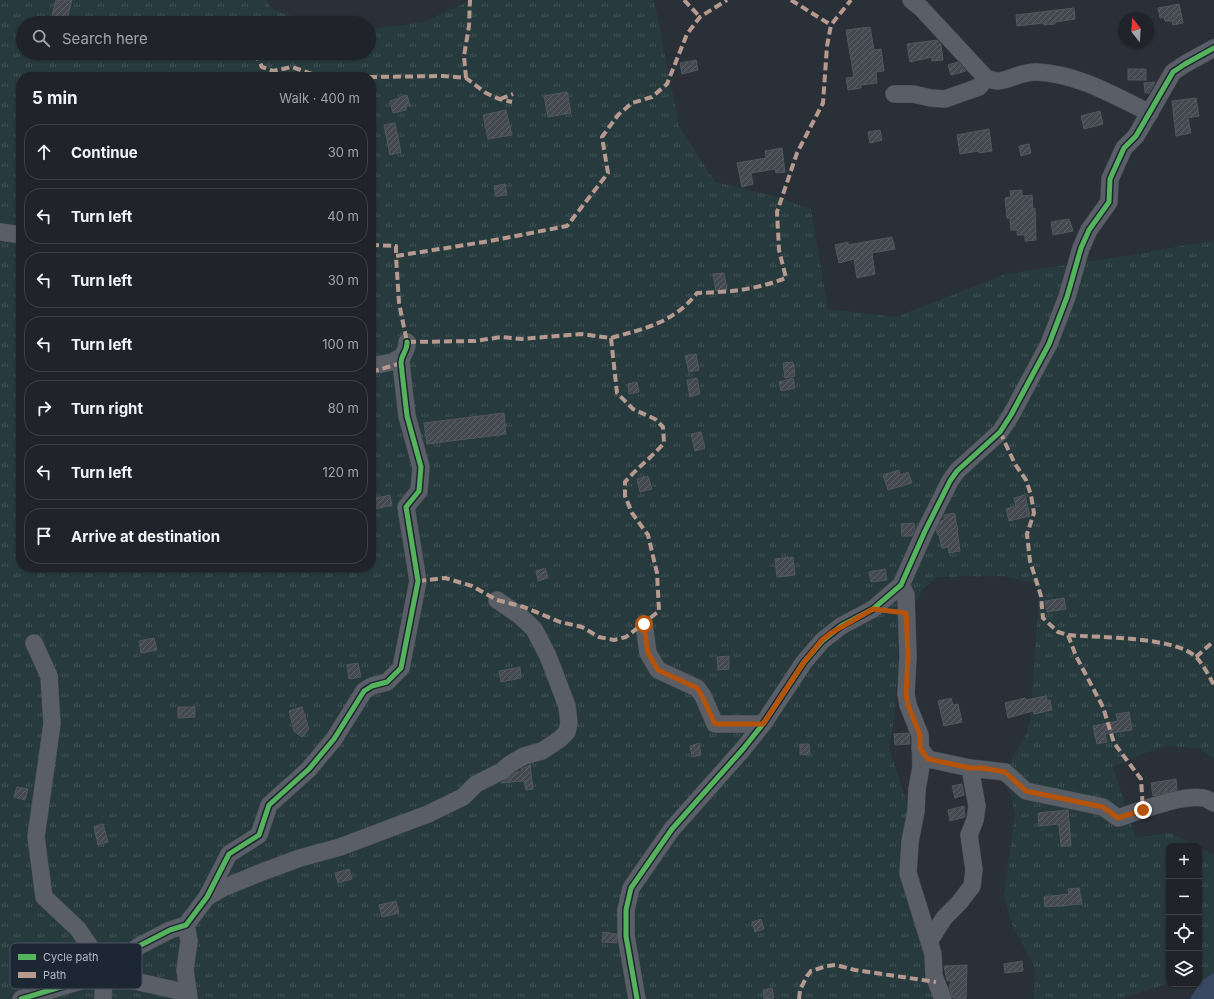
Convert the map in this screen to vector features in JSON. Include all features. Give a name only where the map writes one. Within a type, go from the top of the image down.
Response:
[{"type":"street","points":[[910,0],[921,8],[986,78],[998,81],[1023,73],[1035,72],[1066,76],[1098,87],[1150,113]]},
{"type":"street","points":[[638,999],[626,936],[626,910],[631,888],[672,829],[743,749],[763,724],[804,662],[822,640],[841,626],[873,609],[901,585],[925,531],[950,481],[957,471],[1000,432],[1011,415],[1049,344],[1068,297],[1081,248],[1089,230],[1109,202],[1110,179],[1124,148],[1136,136],[1173,72],[1214,48]]},
{"type":"street","points":[[894,94],[913,94],[945,98],[979,87],[986,78]]},
{"type":"street","points":[[0,232],[16,234]]},
{"type":"street","points":[[142,944],[170,930],[186,925],[207,897],[229,854],[259,835],[269,805],[309,769],[334,739],[364,691],[372,686],[387,682],[401,668],[418,581],[406,507],[419,491],[421,467],[407,416],[404,349],[392,362],[376,365]]},
{"type":"street","points":[[901,585],[906,595],[908,656],[906,694],[908,705],[920,735],[921,767],[917,789],[916,811],[910,842],[908,873],[933,954],[934,976],[943,999]]},
{"type":"street","points":[[207,897],[223,888],[262,872],[300,858],[340,847],[428,814],[462,797],[476,784],[502,771],[510,764],[524,756],[542,751],[560,739],[567,732],[569,723],[567,706],[548,656],[534,629],[519,614],[497,600]]},
{"type":"street","points":[[873,609],[906,613]]},
{"type":"street","points":[[644,624],[648,653],[658,670],[697,688],[715,724],[763,724]]},
{"type":"street","points":[[34,643],[49,676],[52,724],[36,837],[44,897],[78,929],[87,943]]},
{"type":"street","points":[[920,748],[928,759],[970,768],[982,768],[1005,772],[1026,791],[1103,807],[1118,818],[1155,806],[1188,798],[1204,798],[1214,803]]},
{"type":"street","points":[[932,937],[944,918],[959,903],[972,886],[974,870],[969,835],[975,820],[977,806],[970,768]]},
{"type":"street","points":[[142,984],[188,996],[185,970],[189,941],[186,925]]},
{"type":"street","points":[[21,999],[54,989]]},
{"type":"street","points":[[103,989],[103,999]]},
{"type":"green space","points":[[0,0],[267,0],[271,9],[292,16],[16,16],[16,60],[376,60],[376,29],[424,22],[471,0],[654,0],[679,126],[715,182],[775,196],[811,209],[828,309],[896,317],[1006,274],[1132,255],[1214,240],[1214,760],[1199,748],[1167,746],[1142,754],[1113,767],[1136,838],[1171,833],[1191,843],[1166,843],[1166,984],[1119,999],[1034,999],[1035,968],[1011,922],[1004,895],[1015,814],[1005,772],[1027,732],[1030,721],[1038,610],[1038,584],[1003,576],[937,577],[923,589],[909,613],[902,675],[896,685],[895,715],[889,748],[909,809],[922,903],[946,999],[0,999]]},
{"type":"green space","points":[[1202,849],[1214,855],[1214,973],[1202,979]]},
{"type":"water","points":[[1214,973],[1214,999],[1190,999],[1197,987],[1202,987],[1202,980]]},
{"type":"building","points":[[56,0],[72,0],[68,16],[52,16]]},
{"type":"building","points":[[1179,4],[1183,23],[1173,25],[1172,21],[1165,21],[1164,17],[1160,18],[1158,8]]},
{"type":"building","points":[[1074,8],[1075,19],[1055,22],[1055,24],[1044,25],[1044,23],[1017,26],[1016,15]]},
{"type":"building","points":[[870,27],[874,50],[881,49],[884,71],[876,72],[877,83],[861,85],[861,88],[848,90],[846,78],[854,77],[846,30]]},
{"type":"building","points":[[937,40],[941,45],[943,60],[932,61],[932,57],[910,62],[907,44]]},
{"type":"building","points":[[696,60],[698,70],[682,74],[680,63]]},
{"type":"building","points":[[958,62],[966,71],[951,75],[948,65]]},
{"type":"building","points":[[1128,69],[1146,69],[1146,80],[1128,80]]},
{"type":"building","points":[[1155,82],[1149,93],[1145,93],[1144,83]]},
{"type":"building","points":[[567,92],[571,113],[548,117],[544,96]]},
{"type":"building","points":[[407,95],[410,106],[406,106],[406,110],[393,113],[390,101]]},
{"type":"building","points":[[1196,98],[1199,116],[1188,118],[1191,133],[1176,136],[1172,101]]},
{"type":"building","points":[[506,110],[512,135],[488,139],[483,115]]},
{"type":"building","points":[[1100,111],[1103,124],[1084,129],[1081,116]]},
{"type":"building","points":[[395,123],[401,152],[390,155],[384,125]]},
{"type":"building","points":[[989,129],[992,151],[979,153],[979,151],[960,154],[957,135]]},
{"type":"building","points":[[880,130],[882,140],[870,143],[868,132]]},
{"type":"building","points":[[1029,144],[1031,153],[1021,156],[1019,146]]},
{"type":"building","points":[[782,148],[785,172],[776,173],[775,169],[751,173],[753,184],[742,187],[737,163],[766,158],[765,151]]},
{"type":"building","points":[[505,184],[507,195],[496,196],[494,186]]},
{"type":"building","points":[[1022,190],[1022,196],[1032,195],[1033,209],[1035,208],[1036,240],[1025,241],[1025,235],[1017,235],[1017,230],[1011,230],[1010,218],[1007,218],[1005,198],[1011,197],[1010,191]]},
{"type":"building","points":[[1069,219],[1073,231],[1053,235],[1051,222]]},
{"type":"building","points":[[892,237],[895,249],[872,253],[875,274],[857,278],[854,259],[839,263],[835,245],[848,242],[848,245]]},
{"type":"building","points":[[724,273],[727,290],[716,291],[713,274]]},
{"type":"building","points":[[696,354],[699,370],[689,372],[685,356]]},
{"type":"building","points":[[793,362],[795,376],[785,378],[783,363]]},
{"type":"building","points":[[697,378],[700,394],[690,397],[687,380]]},
{"type":"building","points":[[793,378],[795,388],[781,391],[779,382]]},
{"type":"building","points":[[637,382],[639,392],[629,394],[628,384]]},
{"type":"building","points":[[504,413],[506,434],[427,444],[424,423]]},
{"type":"building","points":[[701,432],[705,448],[695,451],[691,434]]},
{"type":"building","points":[[899,470],[900,475],[908,472],[912,483],[888,490],[883,475]]},
{"type":"building","points":[[648,476],[652,489],[640,492],[637,479]]},
{"type":"building","points":[[390,495],[392,505],[376,509],[376,498]]},
{"type":"building","points":[[1025,495],[1030,516],[1009,521],[1006,509],[1016,506],[1014,498]]},
{"type":"building","points":[[954,513],[958,530],[960,551],[949,553],[948,547],[942,548],[939,535],[936,530],[941,521],[944,520],[944,515]]},
{"type":"building","points":[[914,523],[915,529],[912,536],[902,536],[901,524]]},
{"type":"building","points":[[793,557],[795,575],[777,577],[775,559]]},
{"type":"building","points":[[545,568],[548,578],[538,581],[536,571]]},
{"type":"building","points":[[885,569],[887,580],[871,582],[869,572]]},
{"type":"building","points":[[1064,598],[1066,609],[1047,612],[1045,601]]},
{"type":"building","points":[[154,638],[157,650],[141,653],[139,641]]},
{"type":"building","points":[[729,656],[729,669],[718,670],[717,657]]},
{"type":"building","points":[[358,663],[361,677],[349,679],[347,665]]},
{"type":"building","points":[[520,667],[521,678],[501,682],[499,671]]},
{"type":"building","points":[[1046,696],[1047,701],[1050,700],[1052,710],[1034,714],[1033,711],[1008,718],[1005,703],[1025,698],[1026,700]]},
{"type":"building","points":[[951,698],[953,705],[958,704],[962,722],[944,726],[938,701]]},
{"type":"building","points":[[178,707],[195,707],[195,717],[178,718]]},
{"type":"building","points":[[302,707],[309,729],[302,737],[294,731],[289,711]]},
{"type":"building","points":[[1129,712],[1132,730],[1105,734],[1107,742],[1097,744],[1093,726],[1118,721],[1116,714]]},
{"type":"building","points":[[909,733],[910,744],[895,745],[894,734]]},
{"type":"building","points":[[699,743],[701,755],[692,757],[690,746]]},
{"type":"building","points":[[800,744],[809,744],[810,754],[800,755]]},
{"type":"building","points":[[530,765],[533,789],[526,790],[524,781],[501,783],[516,772],[522,771],[521,769]]},
{"type":"building","points":[[1176,779],[1177,790],[1153,796],[1151,783]]},
{"type":"building","points":[[962,784],[964,795],[955,798],[952,786]]},
{"type":"building","points":[[17,787],[28,789],[25,800],[14,797]]},
{"type":"building","points":[[964,806],[965,817],[950,821],[948,810]]},
{"type":"building","points":[[1068,810],[1071,846],[1061,846],[1059,824],[1039,826],[1038,813]]},
{"type":"building","points":[[103,824],[108,842],[98,845],[94,827]]},
{"type":"building","points":[[349,869],[352,879],[338,883],[335,873]]},
{"type":"building","points":[[1079,888],[1082,904],[1045,907],[1044,897],[1069,894],[1068,889]]},
{"type":"building","points":[[396,901],[399,913],[382,917],[379,905]]},
{"type":"building","points":[[761,919],[764,929],[755,932],[752,922]]},
{"type":"building","points":[[603,932],[616,934],[617,943],[602,942]]},
{"type":"building","points":[[1022,961],[1023,971],[1005,973],[1004,964]]},
{"type":"building","points":[[967,965],[966,999],[953,998],[949,988],[951,980],[947,981],[944,966]]},
{"type":"building","points":[[772,988],[774,998],[764,999],[763,990]]},
{"type":"marked path","points":[[466,78],[464,56],[469,26],[470,0]]},
{"type":"marked path","points":[[684,0],[700,17]]},
{"type":"marked path","points":[[418,581],[445,578],[472,586],[497,600],[524,607],[560,622],[582,627],[599,637],[614,640],[626,637],[659,611],[657,573],[648,535],[632,513],[625,496],[625,482],[664,443],[663,427],[655,419],[633,409],[617,393],[611,338],[581,334],[522,339],[501,337],[475,341],[407,342],[399,303],[396,256],[490,241],[567,226],[608,173],[602,137],[618,115],[632,103],[652,97],[667,84],[687,34],[700,17],[727,0]]},
{"type":"marked path","points":[[791,0],[831,25]]},
{"type":"marked path","points":[[611,338],[647,327],[668,318],[688,303],[697,293],[742,290],[786,278],[779,250],[777,212],[797,153],[823,103],[827,46],[831,25],[851,0]]},
{"type":"marked path","points":[[258,60],[262,67],[273,71],[292,67],[306,72]]},
{"type":"marked path","points":[[376,77],[443,76],[466,78],[486,93],[499,99],[512,102]]},
{"type":"marked path","points":[[500,99],[513,94]]},
{"type":"marked path","points":[[376,245],[396,246],[396,256]]},
{"type":"marked path","points":[[376,370],[401,363]]},
{"type":"marked path","points":[[1000,432],[1015,464],[1026,480],[1031,495],[1034,513],[1027,534],[1030,561],[1041,596],[1043,618],[1058,632],[1068,635],[1136,639],[1173,646],[1187,651],[1200,661],[1214,685]]},
{"type":"marked path","points":[[1068,635],[1076,656],[1103,707],[1114,743],[1141,779],[1143,810]]},
{"type":"marked path","points":[[1196,657],[1214,641]]},
{"type":"marked path","points":[[799,999],[800,990],[811,971],[827,966],[836,965],[855,970],[936,982]]},
{"type":"cycle path","points":[[637,999],[626,936],[626,910],[631,888],[672,829],[743,749],[763,724],[804,662],[822,641],[841,626],[873,609],[901,585],[925,531],[950,481],[957,471],[1000,432],[1011,415],[1049,344],[1067,297],[1081,248],[1089,230],[1109,202],[1110,179],[1124,148],[1136,136],[1173,72],[1214,48]]},
{"type":"cycle path","points":[[142,944],[170,930],[186,925],[207,897],[229,854],[259,835],[269,805],[309,769],[334,739],[364,691],[372,686],[387,682],[401,668],[418,581],[406,507],[419,491],[421,467],[407,416],[401,363],[407,342]]},
{"type":"cycle path","points":[[21,999],[54,989]]},
{"type":"route","points":[[644,624],[648,653],[658,670],[697,688],[715,724],[763,724],[782,698],[804,662],[822,640],[831,633],[873,609],[906,613],[908,656],[906,694],[908,705],[920,735],[920,748],[928,759],[951,765],[1005,772],[1026,791],[1103,807],[1118,818],[1143,810]]}]
